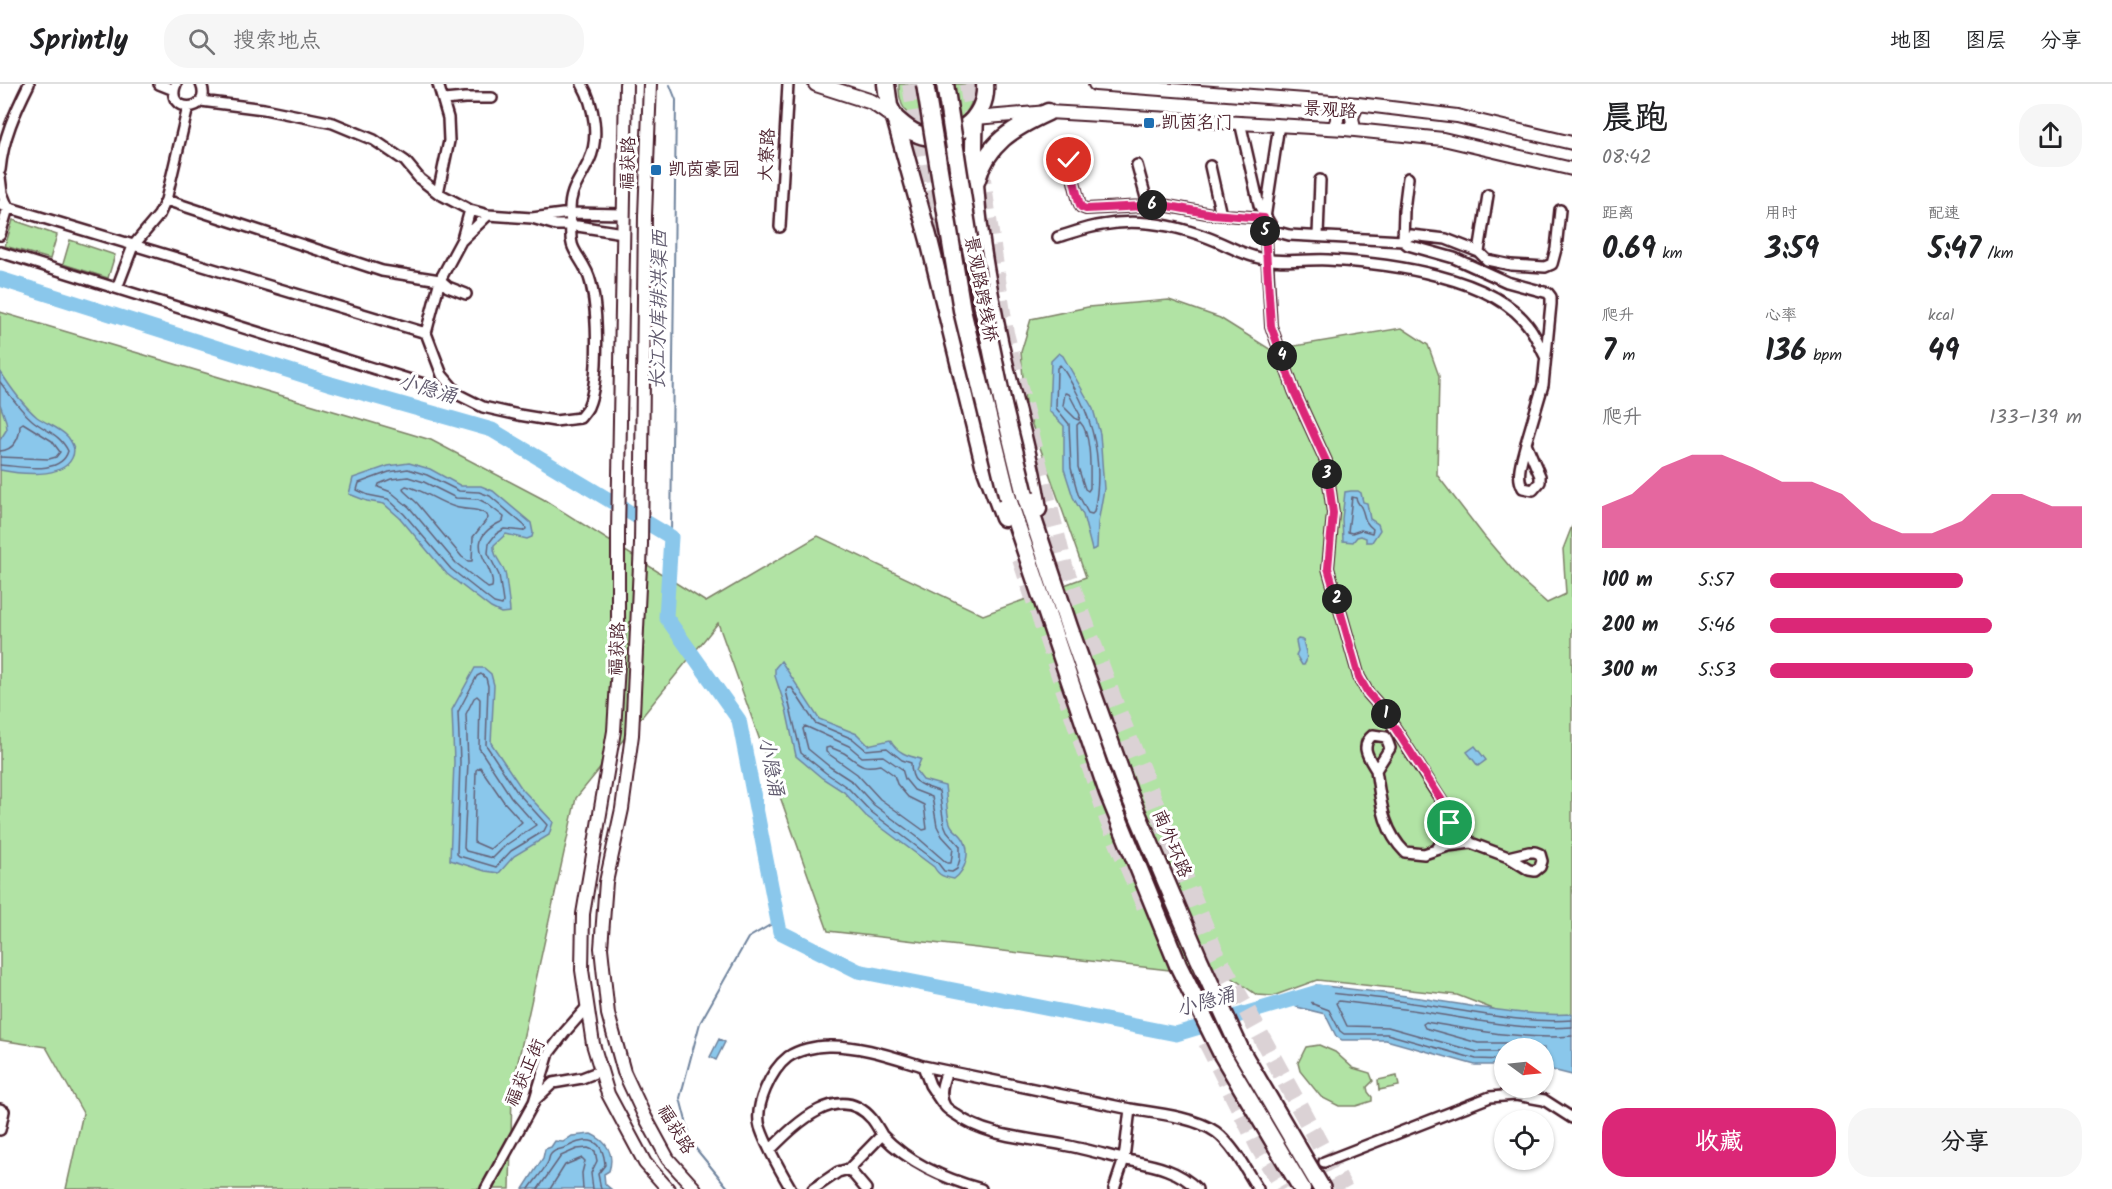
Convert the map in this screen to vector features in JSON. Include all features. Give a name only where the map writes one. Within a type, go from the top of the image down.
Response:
[{"type":"highway","points":[[886,84],[889,106],[896,118],[913,132],[935,138],[964,129],[975,118],[983,104],[985,84]]},
{"type":"highway","name":"景观路跨线桥","points":[[925,84],[962,310],[1008,499],[1026,555]]},
{"type":"highway","name":"景观路跨线桥","points":[[945,84],[969,239],[1008,428],[1025,495]]},
{"type":"highway","points":[[974,189],[980,168],[997,143],[1020,124],[1048,112]]},
{"type":"highway","points":[[896,118],[929,240],[984,464],[1000,510],[1026,555],[1108,793],[1178,966],[1223,1056],[1302,1189]]},
{"type":"highway","points":[[975,118],[972,166],[976,213],[1000,345],[1033,475],[1043,551]]},
{"type":"highway","name":"南外环路","points":[[1025,495],[1128,792],[1198,959],[1241,1051],[1322,1189]]},
{"type":"main road","points":[[816,84],[872,102],[896,118]]},
{"type":"street","points":[[0,170],[1,150],[13,115],[28,84]]},
{"type":"street","points":[[159,84],[175,87],[176,100],[179,104],[188,107],[201,101],[204,91],[201,84]]},
{"type":"street","points":[[438,84],[448,118],[449,141],[438,193]]},
{"type":"street","points":[[0,252],[459,395],[483,407],[519,416],[555,421],[580,418],[588,407],[595,379],[596,339],[594,296],[587,272],[574,253],[570,238],[570,199],[574,187],[591,158],[594,141],[594,120],[590,102],[582,84]]},
{"type":"street","name":"福获路","points":[[626,84],[618,533],[618,665],[614,731],[583,914],[582,970],[600,1071],[608,1094],[645,1163],[668,1189]]},
{"type":"street","name":"福获路","points":[[650,84],[645,216],[641,544],[632,735],[622,809],[606,882],[601,948],[608,1014],[624,1072],[668,1159],[695,1189]]},
{"type":"street","name":"大寮路","points":[[780,227],[788,84]]},
{"type":"street","points":[[1095,84],[1337,102],[1457,116],[1572,143]]},
{"type":"street","points":[[444,100],[492,98]]},
{"type":"street","points":[[201,101],[264,109],[333,123],[374,140],[405,161],[420,179],[438,193],[470,210],[488,215],[532,218],[570,213],[624,214]]},
{"type":"street","points":[[1334,128],[1337,120],[1337,102]]},
{"type":"street","points":[[1354,130],[1352,117],[1358,104]]},
{"type":"street","points":[[117,288],[133,246],[159,214],[166,200],[188,107]]},
{"type":"street","name":"景观路","points":[[975,118],[1048,112],[1334,128],[1443,139],[1572,170]]},
{"type":"street","points":[[1240,122],[1259,206],[1264,218],[1279,233],[1403,241],[1408,245],[1454,258],[1507,282],[1548,293],[1551,297],[1543,385],[1526,443]]},
{"type":"street","points":[[1279,125],[1264,218],[1271,326],[1294,391],[1326,461],[1333,513],[1328,568],[1359,677],[1471,843]]},
{"type":"street","points":[[1069,160],[1081,207],[1086,209],[1163,205],[1221,215],[1264,218]]},
{"type":"street","points":[[1137,165],[1148,205]]},
{"type":"street","points":[[1210,166],[1221,215]]},
{"type":"street","points":[[0,177],[4,207],[0,235]]},
{"type":"street","points":[[1403,241],[1408,178]]},
{"type":"street","points":[[1318,236],[1320,180]]},
{"type":"street","points":[[1479,252],[1488,195]]},
{"type":"street","points":[[166,200],[382,271],[440,280],[448,287],[466,294]]},
{"type":"street","points":[[4,207],[426,333]]},
{"type":"street","points":[[459,395],[442,375],[426,333],[440,280],[461,241],[470,210]]},
{"type":"street","points":[[1403,241],[1407,236],[1422,235],[1446,239],[1479,252],[1487,260],[1520,266],[1545,267],[1552,264],[1556,249],[1560,210]]},
{"type":"street","points":[[461,241],[488,215]]},
{"type":"street","points":[[532,218],[555,225],[571,225],[623,233]]},
{"type":"street","points":[[1058,237],[1102,225],[1132,222],[1164,225],[1210,238],[1236,251],[1266,260],[1327,260],[1399,267],[1461,282],[1497,298],[1517,314],[1530,327],[1545,356]]},
{"type":"street","points":[[1530,327],[1549,320]]},
{"type":"street","points":[[1376,772],[1385,820],[1393,840],[1405,852],[1424,854],[1448,846],[1471,843],[1508,857]]},
{"type":"street","points":[[1436,851],[1447,833],[1450,813]]},
{"type":"street","name":"福获正街","points":[[486,1189],[534,1102],[549,1053],[587,1007]]},
{"type":"street","points":[[791,1189],[770,1150],[760,1126],[758,1111],[763,1093],[772,1075],[788,1057],[806,1049],[828,1046],[851,1047],[923,1066],[1193,1122],[1216,1132],[1238,1158],[1258,1189]]},
{"type":"street","points":[[923,1066],[930,1085],[945,1107],[981,1128],[1157,1166],[1181,1175],[1197,1189]]},
{"type":"street","points":[[534,1102],[553,1083],[582,1078],[600,1071]]},
{"type":"street","points":[[945,1107],[942,1085],[947,1071]]},
{"type":"street","points":[[1324,1162],[1490,1097],[1516,1095],[1544,1100],[1572,1118]]},
{"type":"street","points":[[770,1150],[808,1116],[830,1105],[846,1104],[860,1109],[872,1119],[882,1135],[909,1160],[935,1173],[981,1189]]},
{"type":"street","points":[[0,1108],[4,1111],[4,1118],[0,1130]]},
{"type":"street","points":[[1114,1189],[1124,1159],[1130,1109]]},
{"type":"street","points":[[813,1189],[838,1172],[849,1169],[882,1135]]},
{"type":"street","points":[[849,1169],[867,1189]]},
{"type":"green space","points":[[899,84],[973,84],[971,102],[964,116],[951,124],[937,127],[923,124],[910,117],[902,103]]},
{"type":"green space","points":[[13,220],[57,235],[50,259],[5,246]]},
{"type":"green space","points":[[70,240],[115,255],[108,278],[63,264]]},
{"type":"green space","points":[[1169,300],[1220,318],[1271,350],[1402,328],[1428,345],[1439,376],[1437,475],[1521,580],[1547,603],[1566,594],[1563,549],[1572,526],[1572,1026],[1506,1014],[1457,995],[1317,980],[1273,996],[1257,995],[1231,977],[828,931],[718,623],[576,798],[512,1089],[510,1189],[66,1189],[83,1113],[46,1047],[0,1040],[0,312],[431,440],[543,499],[706,602],[818,536],[983,615],[1086,577],[1025,405],[1021,352],[1031,319],[1088,307]]},
{"type":"green space","points":[[1319,1045],[1335,1052],[1353,1068],[1370,1073],[1373,1081],[1367,1087],[1372,1101],[1356,1106],[1339,1106],[1321,1097],[1300,1071],[1298,1063],[1306,1047]]},
{"type":"green space","points":[[1397,1076],[1399,1086],[1379,1090],[1378,1080]]},
{"type":"water","points":[[1059,353],[1063,356],[1093,409],[1100,434],[1104,489],[1098,523],[1097,548],[1092,550],[1083,515],[1073,497],[1064,469],[1064,426],[1049,411],[1051,361]]},
{"type":"water","points":[[0,371],[17,396],[37,417],[68,437],[74,452],[67,465],[50,472],[40,473],[0,470],[0,440],[7,429],[0,404]]},
{"type":"water","points":[[409,463],[430,469],[461,486],[481,486],[493,491],[531,523],[532,537],[527,539],[506,534],[494,545],[496,556],[505,572],[510,612],[501,613],[491,608],[447,574],[400,518],[384,504],[349,494],[353,478],[388,466]]},
{"type":"water","points":[[1345,492],[1361,493],[1363,502],[1367,503],[1370,519],[1378,524],[1380,530],[1372,542],[1366,542],[1366,538],[1361,536],[1353,542],[1343,541],[1342,519]]},
{"type":"water","points":[[1298,639],[1303,640],[1306,653],[1307,659],[1304,665],[1296,655]]},
{"type":"water","points":[[781,661],[819,719],[857,734],[868,745],[890,740],[899,751],[921,759],[916,771],[923,780],[945,786],[950,823],[962,837],[967,848],[962,871],[954,879],[940,874],[934,867],[866,816],[844,792],[822,778],[796,756],[786,709],[775,676],[775,668]]},
{"type":"water","points":[[475,668],[484,668],[491,674],[494,685],[491,743],[522,789],[553,822],[549,835],[514,856],[499,873],[450,860],[454,762],[452,710]]},
{"type":"water","points":[[1475,746],[1486,760],[1478,766],[1467,752]]},
{"type":"water","points":[[1316,985],[1512,1012],[1572,1014],[1572,1075],[1554,1070],[1554,1038],[1494,1038],[1494,1065],[1475,1065],[1386,1040],[1342,1040],[1336,1036],[1325,1014],[1297,1007]]},
{"type":"water","points":[[719,1039],[725,1042],[716,1060],[710,1057]]},
{"type":"water","points":[[591,1134],[605,1144],[610,1153],[611,1165],[609,1171],[604,1174],[605,1184],[611,1189],[523,1189],[543,1158],[545,1149],[551,1147],[555,1141],[563,1142],[572,1136]]},
{"type":"waterway","name":"长江水库排洪渠西","points":[[670,85],[676,100],[671,537]]},
{"type":"waterway","name":"小隐涌","points":[[0,279],[331,384],[492,430],[671,537],[666,617],[739,720],[780,932],[858,971],[1176,1034],[1318,992],[1326,993]]},
{"type":"waterway","points":[[729,1189],[692,1144],[680,1098],[700,1023],[748,938],[777,921]]},
{"type":"tunnel","points":[[911,84],[929,197],[955,312]]},
{"type":"tunnel","points":[[968,84],[975,130]]},
{"type":"tunnel","points":[[980,166],[1005,333],[1064,566],[1114,702],[1214,950],[1344,1189]]},
{"type":"tunnel","points":[[1021,559],[1108,819],[1146,908]]},
{"type":"tunnel","points":[[1207,1042],[1259,1147],[1284,1189]]},
{"type":"place","name":"凯茵名门","points":[[1149,123]]},
{"type":"place","name":"凯茵豪园","points":[[656,170]]},
{"type":"route","points":[[1069,160],[1079,202],[1081,207],[1086,209],[1163,205],[1234,217],[1264,218],[1271,326],[1294,391],[1326,461],[1333,513],[1328,568],[1359,677],[1368,693],[1384,711],[1450,813],[1450,823]]}]
